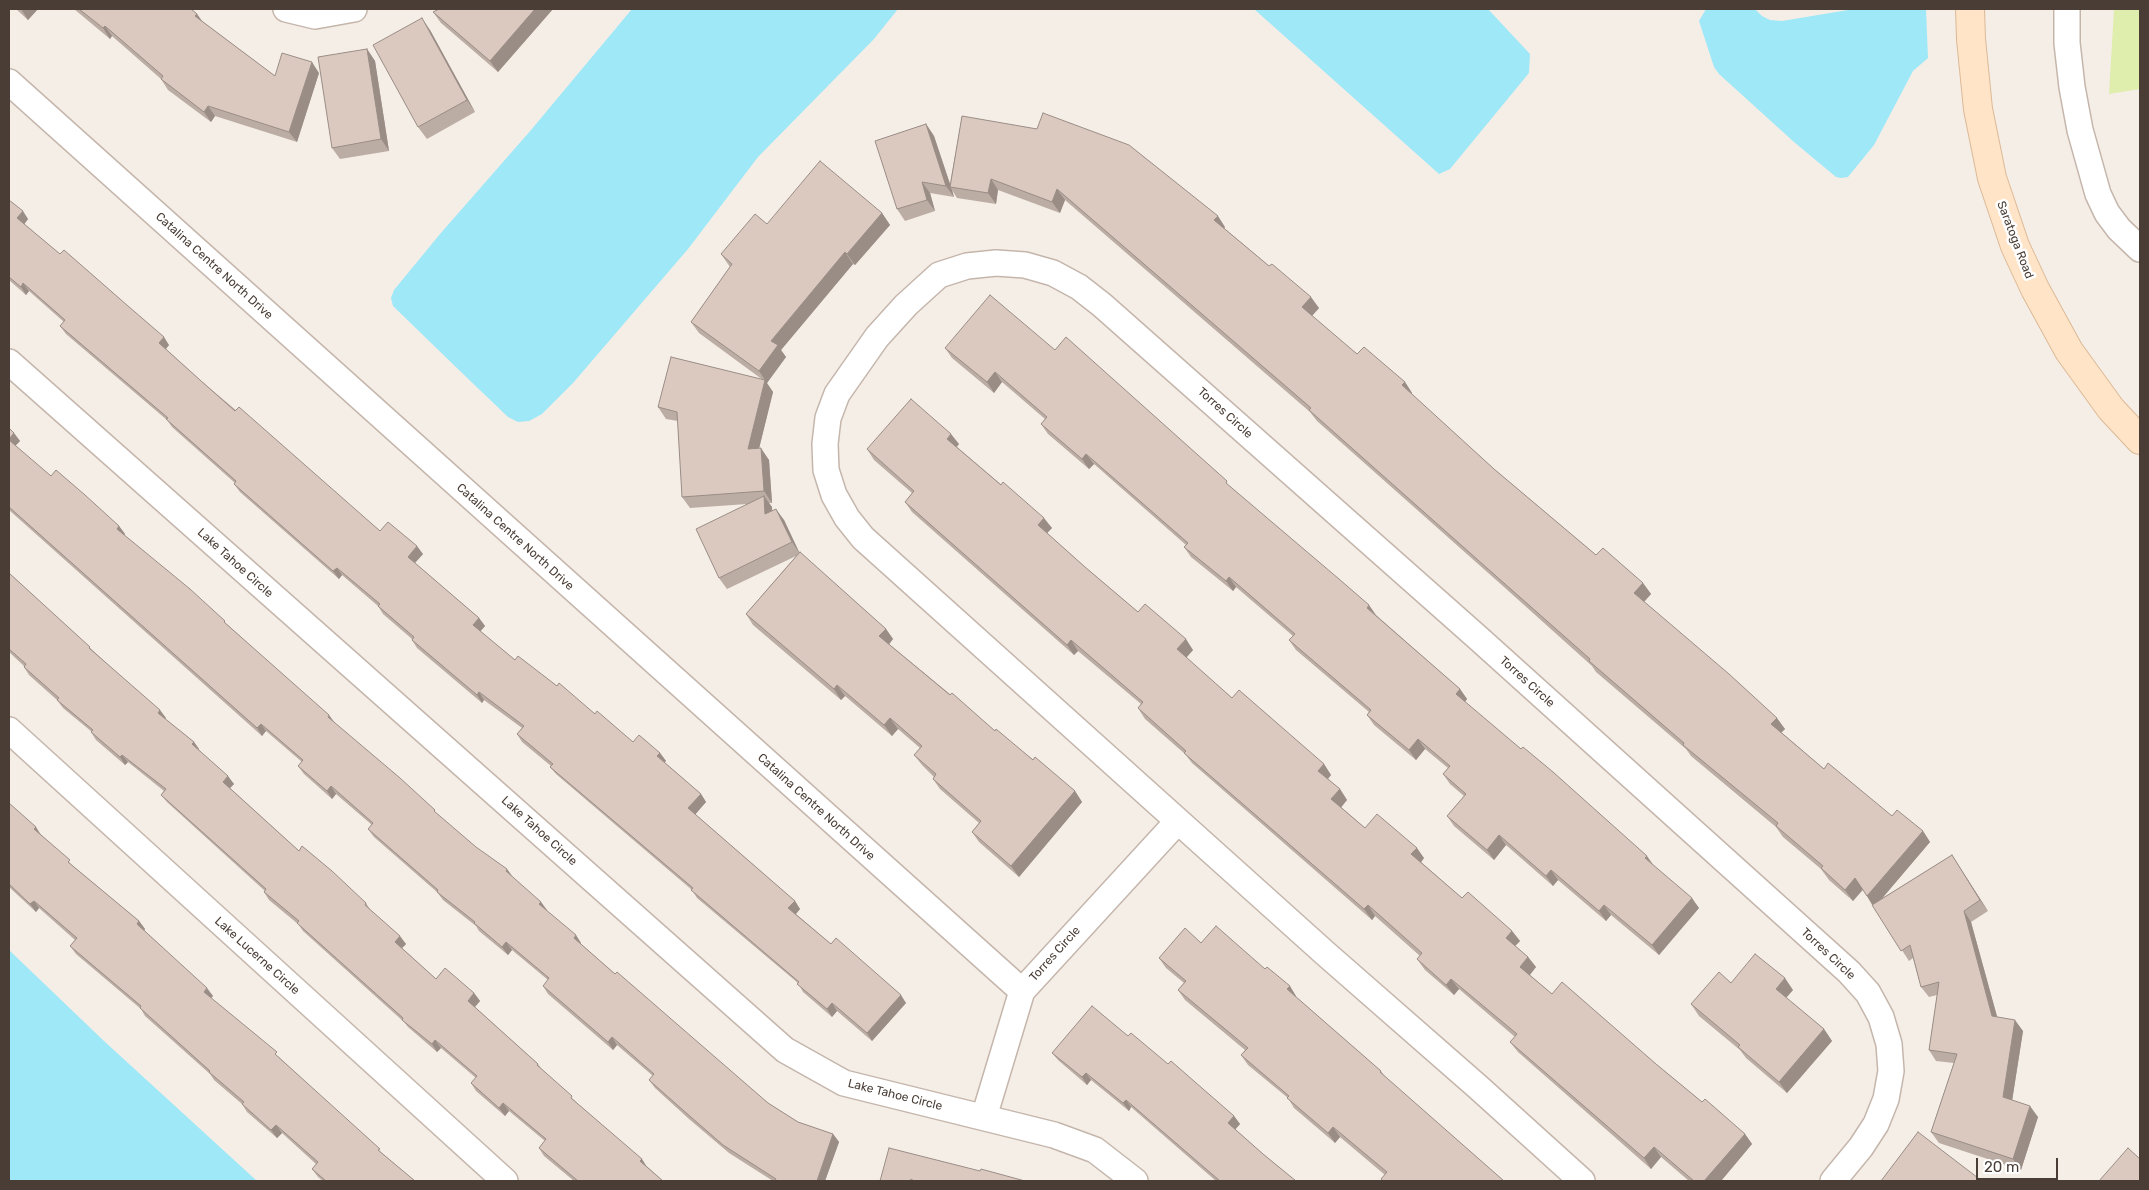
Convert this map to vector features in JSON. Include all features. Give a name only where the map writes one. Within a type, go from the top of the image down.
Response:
[{"type":"street","points":[[286,9],[315,16],[354,9]]},
{"type":"street","name":"Saratoga Road","points":[[1970,9],[1978,109],[1992,178],[2015,246],[2035,289],[2069,351],[2112,409],[2140,440]]},
{"type":"street","points":[[2067,9],[2067,44],[2072,87],[2080,130],[2098,194],[2107,213],[2119,229],[2140,249]]},
{"type":"street","name":"Catalina Centre North Drive","points":[[9,82],[1022,991]]},
{"type":"street","name":"Torres Circle","points":[[1582,1181],[863,538],[846,518],[834,495],[826,470],[825,444],[828,418],[837,394],[877,337],[906,305],[939,275],[967,266],[1025,265],[1054,273],[1079,287],[1102,305],[1477,637],[1849,972],[1868,993],[1881,1017],[1889,1044],[1890,1071],[1886,1099],[1876,1124],[1861,1147],[1833,1181]]},
{"type":"street","name":"Lake Tahoe Circle","points":[[9,362],[785,1050],[844,1083],[1054,1135],[1095,1150],[1135,1181]]},
{"type":"street","name":"Lake Lucerne Circle","points":[[9,730],[505,1181]]},
{"type":"street","name":"Torres Circle","points":[[984,1117],[1022,991],[1178,821]]},
{"type":"green space","points":[[2114,9],[2140,9],[2140,89],[2109,94]]},
{"type":"water","points":[[632,9],[898,9],[874,39],[758,157],[688,249],[573,383],[542,414],[529,421],[518,422],[508,417],[393,306],[391,298],[394,290],[440,234],[531,130]]},
{"type":"water","points":[[1254,9],[1488,9],[1530,54],[1529,73],[1450,169],[1439,174]]},
{"type":"water","points":[[1706,9],[1755,9],[1762,16],[1770,20],[1782,21],[1854,9],[1926,9],[1928,58],[1913,71],[1874,145],[1848,177],[1836,177],[1719,74],[1714,67],[1699,21]]},
{"type":"water","points":[[9,950],[104,1041],[257,1181],[9,1181]]},
{"type":"building","points":[[79,9],[191,9],[197,14],[195,16],[275,76],[282,53],[312,62],[289,132],[208,106],[204,112],[161,79],[163,76],[105,26],[103,28]]},
{"type":"building","points":[[439,9],[535,9],[490,61],[433,12]]},
{"type":"building","points":[[422,18],[467,100],[418,127],[373,45]]},
{"type":"building","points":[[367,49],[381,139],[332,148],[318,57]]},
{"type":"building","points":[[1043,113],[1129,145],[1218,216],[1214,220],[1269,266],[1272,264],[1311,297],[1302,307],[1357,354],[1364,347],[1405,382],[1402,385],[1494,469],[1596,555],[1603,548],[1643,583],[1634,593],[1729,674],[1777,718],[1771,724],[1824,769],[1828,763],[1892,816],[1897,810],[1923,831],[1867,896],[1855,878],[1845,890],[1821,868],[1823,866],[1776,826],[1778,823],[1683,745],[1684,743],[1589,661],[1590,659],[1309,410],[1311,408],[1057,189],[1052,202],[991,179],[988,193],[950,187],[962,116],[1037,129]]},
{"type":"building","points":[[926,124],[946,186],[922,182],[927,200],[897,209],[875,141]]},
{"type":"building","points":[[820,161],[882,213],[847,254],[845,252],[771,341],[778,345],[759,371],[691,322],[732,264],[721,254],[755,214],[767,224]]},
{"type":"building","points":[[9,200],[23,211],[17,218],[60,254],[64,250],[164,337],[159,343],[235,411],[239,407],[380,531],[388,522],[417,546],[408,557],[479,618],[473,625],[515,660],[518,656],[557,686],[559,683],[595,714],[597,711],[633,742],[639,735],[660,753],[657,756],[701,794],[688,808],[795,901],[788,908],[831,944],[836,938],[901,995],[867,1033],[832,1003],[827,1009],[797,984],[799,982],[691,890],[693,888],[550,767],[553,764],[517,734],[524,726],[479,692],[477,695],[412,640],[414,637],[378,606],[380,604],[337,568],[333,571],[234,484],[236,481],[166,419],[168,418],[60,326],[65,320],[23,283],[21,287],[9,277]]},
{"type":"building","points":[[990,295],[1055,350],[1066,337],[1227,481],[1226,483],[1369,605],[1367,608],[1460,689],[1456,694],[1521,749],[1523,747],[1553,772],[1647,856],[1645,858],[1692,898],[1652,945],[1604,905],[1599,911],[1551,870],[1546,876],[1499,835],[1487,850],[1447,816],[1466,794],[1443,774],[1450,766],[1418,739],[1409,750],[1367,715],[1371,710],[1289,640],[1295,634],[1229,577],[1226,581],[1184,547],[1188,543],[1086,454],[1082,459],[1041,424],[1047,417],[995,372],[987,382],[945,348]]},
{"type":"building","points":[[671,357],[765,380],[748,449],[761,448],[764,491],[682,497],[677,412],[658,407]]},
{"type":"building","points":[[911,399],[951,434],[947,439],[1001,485],[1003,482],[1044,518],[1038,525],[1085,567],[1138,612],[1145,604],[1186,639],[1177,649],[1232,698],[1239,690],[1324,764],[1318,771],[1340,789],[1331,799],[1365,828],[1377,814],[1417,848],[1411,854],[1462,898],[1468,892],[1512,931],[1506,938],[1528,957],[1520,967],[1552,994],[1562,982],[1656,1064],[1702,1102],[1705,1099],[1745,1134],[1704,1181],[1694,1181],[1654,1147],[1644,1158],[1510,1042],[1517,1034],[1451,979],[1446,985],[1417,959],[1422,953],[1368,905],[1364,909],[1184,753],[1186,751],[1138,708],[1143,702],[1071,640],[1067,645],[905,502],[914,491],[867,449]]},
{"type":"building","points":[[9,428],[14,433],[9,439]]},
{"type":"building","points":[[9,440],[51,476],[56,470],[85,495],[119,526],[117,529],[190,589],[224,622],[329,715],[328,717],[400,778],[434,811],[476,847],[507,869],[506,871],[541,902],[539,904],[576,935],[574,938],[615,974],[617,972],[768,1103],[798,1122],[833,1134],[817,1181],[775,1181],[776,1179],[723,1145],[649,1080],[654,1074],[612,1037],[608,1042],[543,986],[549,978],[506,942],[502,947],[475,922],[437,892],[438,890],[368,829],[373,823],[331,786],[327,791],[298,766],[303,760],[261,724],[257,728],[9,507]]},
{"type":"building","points":[[764,496],[765,514],[776,509],[792,542],[719,578],[696,529]]},
{"type":"building","points":[[800,552],[886,629],[879,636],[950,695],[952,693],[995,731],[996,729],[1033,760],[1035,757],[1075,791],[1011,866],[972,832],[981,821],[933,779],[936,774],[914,755],[922,746],[890,718],[884,725],[837,685],[834,689],[746,614]]},
{"type":"building","points":[[9,573],[89,648],[160,710],[158,713],[194,742],[192,744],[228,776],[223,782],[299,851],[302,846],[366,903],[365,905],[400,936],[395,942],[436,979],[445,968],[474,993],[468,1001],[572,1096],[571,1098],[642,1159],[640,1161],[663,1181],[578,1181],[539,1148],[546,1139],[503,1103],[499,1108],[471,1083],[477,1076],[435,1040],[432,1044],[402,1020],[403,1018],[297,923],[299,921],[264,892],[266,889],[161,795],[166,789],[122,755],[120,757],[91,732],[93,730],[57,700],[59,698],[24,667],[26,664],[9,649]]},
{"type":"building","points":[[9,803],[36,827],[34,829],[70,860],[68,862],[139,921],[137,924],[207,988],[204,992],[277,1052],[275,1054],[380,1149],[378,1150],[415,1181],[326,1181],[312,1169],[318,1162],[276,1125],[271,1130],[242,1104],[244,1102],[140,1008],[141,1006],[70,946],[77,938],[34,901],[30,904],[9,884]]},
{"type":"building","points":[[1952,855],[1980,900],[1964,911],[1992,1016],[2015,1020],[2003,1097],[2030,1106],[2013,1159],[1931,1132],[1957,1054],[1929,1050],[1939,982],[1921,987],[1910,945],[1901,951],[1872,905]]},
{"type":"building","points":[[1216,926],[1265,969],[1267,967],[1290,986],[1287,989],[1504,1181],[1383,1181],[1381,1179],[1387,1172],[1333,1127],[1328,1133],[1287,1098],[1289,1096],[1241,1055],[1248,1048],[1178,990],[1186,981],[1159,958],[1185,928],[1201,943]]},
{"type":"building","points":[[1755,954],[1785,978],[1776,989],[1824,1029],[1779,1082],[1738,1047],[1740,1045],[1691,1004],[1719,972],[1731,983]]},
{"type":"building","points":[[1092,1006],[1128,1036],[1131,1033],[1168,1064],[1171,1061],[1234,1116],[1228,1123],[1296,1181],[1220,1181],[1126,1100],[1123,1103],[1086,1073],[1082,1077],[1052,1053]]},
{"type":"building","points":[[1918,1132],[1982,1181],[1881,1181]]},
{"type":"building","points":[[889,1148],[1025,1181],[914,1181],[911,1179],[910,1181],[880,1181]]},
{"type":"building","points":[[2128,1148],[2140,1159],[2140,1181],[2099,1181]]}]
